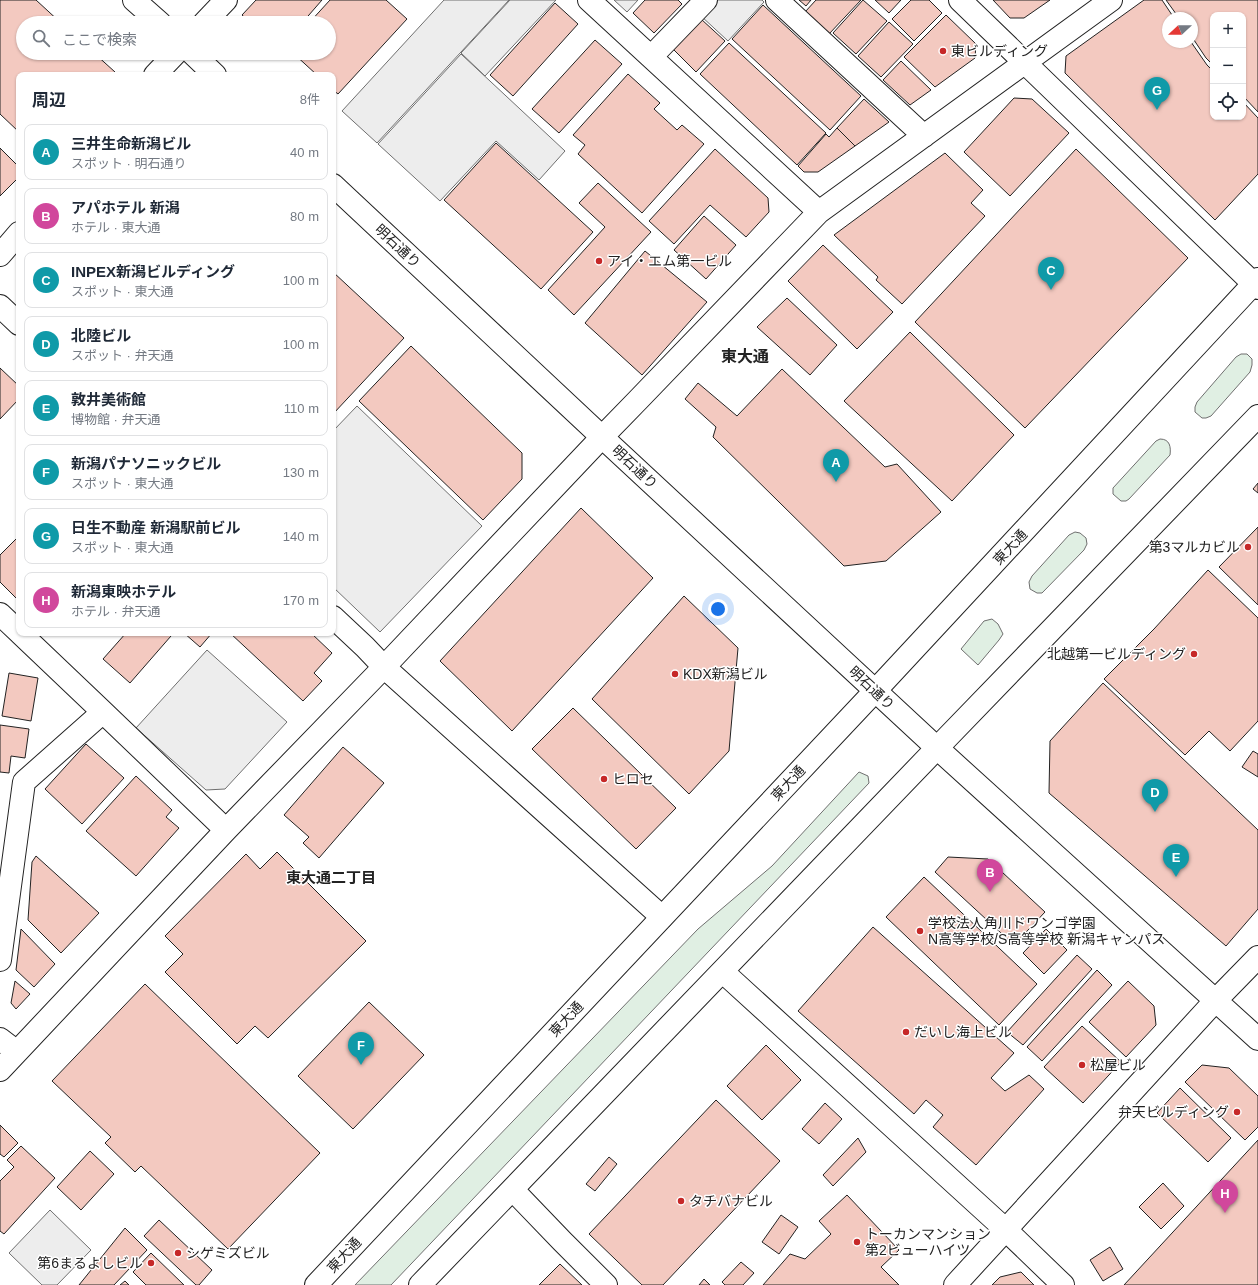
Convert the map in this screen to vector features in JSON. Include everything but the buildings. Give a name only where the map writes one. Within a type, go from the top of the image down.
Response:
[{"type":"main road","points":[[134,0],[152,16]]},
{"type":"main road","points":[[211,16],[226,0]]},
{"type":"main road","points":[[589,0],[819,212]]},
{"type":"main road","points":[[651,57],[706,0]]},
{"type":"main road","points":[[777,0],[924,136]]},
{"type":"main road","points":[[960,0],[1024,63],[1257,284]]},
{"type":"main road","points":[[0,1070],[226,830],[819,212],[1111,0]]},
{"type":"main road","points":[[158,72],[169,60]]},
{"type":"main road","points":[[199,60],[212,72]]},
{"type":"main road","name":"明石通り","points":[[336,188],[875,691],[1258,1039]]},
{"type":"main road","points":[[0,255],[16,236]]},
{"type":"main road","name":"東大通","points":[[316,1285],[1257,284]]},
{"type":"main road","points":[[0,306],[16,321]]},
{"type":"main road","points":[[420,1285],[1258,416]]},
{"type":"main road","points":[[0,614],[16,630]]},
{"type":"main road","points":[[336,621],[384,667],[662,917]]},
{"type":"main road","points":[[22,636],[104,712],[226,830]]},
{"type":"main road","points":[[0,960],[24,782],[104,712]]},
{"type":"main road","points":[[955,1285],[1258,956]]},
{"type":"main road","points":[[723,972],[1006,1230],[1063,1285]]},
{"type":"main road","points":[[0,1039],[17,1052]]},
{"type":"main road","points":[[513,1190],[606,1285]]},
{"type":"green space","points":[[1241,354],[1247,354],[1252,359],[1250,372],[1211,416],[1202,418],[1195,412],[1197,402],[1236,357]]},
{"type":"green space","points":[[1160,439],[1168,442],[1170,455],[1129,499],[1126,501],[1121,501],[1113,494],[1113,488],[1156,441]]},
{"type":"green space","points":[[1075,532],[1080,533],[1086,538],[1087,544],[1084,550],[1042,593],[1037,593],[1030,589],[1029,582],[1032,576],[1069,535]]},
{"type":"green space","points":[[992,619],[998,624],[1003,634],[978,665],[961,649],[984,621]]},
{"type":"green space","points":[[859,772],[868,776],[869,783],[391,1285],[355,1285],[698,929],[772,866]]},
{"type":"shaded area","points":[[444,0],[509,0],[377,143],[342,111]]},
{"type":"shaded area","points":[[510,0],[556,0],[485,76],[461,53]]},
{"type":"shaded area","points":[[614,0],[638,0],[627,12]]},
{"type":"shaded area","points":[[716,0],[762,0],[764,2],[728,41],[701,16]]},
{"type":"shaded area","points":[[461,54],[565,151],[539,180],[496,141],[440,201],[378,144]]},
{"type":"shaded area","points":[[357,406],[482,526],[380,632],[336,590],[336,428]]},
{"type":"shaded area","points":[[207,650],[287,722],[225,789],[206,790],[136,728]]},
{"type":"shaded area","points":[[50,1210],[91,1250],[57,1285],[42,1285],[9,1253]]},
{"type":"place","name":"東ビルディング","points":[[943,51]]},
{"type":"place","name":"日生不動産 新潟駅前ビル","points":[[1157,110]]},
{"type":"place","name":"アイ・エム第一ビル","points":[[599,261]]},
{"type":"place","name":"INPEX新潟ビルディング","points":[[1051,290]]},
{"type":"place","name":"三井生命新潟ビル","points":[[836,482]]},
{"type":"place","name":"第3マルカビル","points":[[1248,547]]},
{"type":"place","name":"北越第一ビルディング","points":[[1194,654]]},
{"type":"place","name":"KDX新潟ビル","points":[[675,674]]},
{"type":"place","name":"ヒロセ","points":[[604,779]]},
{"type":"place","name":"北陸ビル","points":[[1155,812]]},
{"type":"place","name":"敦井美術館","points":[[1176,877]]},
{"type":"place","name":"アパホテル 新潟","points":[[990,892]]},
{"type":"place","name":"学校法人角川ドワンゴ学園 N高等学校/S高等学校 新潟キャンパス","points":[[920,931]]},
{"type":"place","name":"だいし海上ビル","points":[[906,1032]]},
{"type":"place","name":"新潟パナソニックビル","points":[[361,1065]]},
{"type":"place","name":"松屋ビル","points":[[1082,1065]]},
{"type":"place","name":"弁天ビルディング","points":[[1237,1112]]},
{"type":"place","name":"タチバナビル","points":[[681,1201]]},
{"type":"place","name":"新潟東映ホテル","points":[[1225,1213]]},
{"type":"place","name":"トーカンマンション 第2ビューハイツ","points":[[857,1242]]},
{"type":"place","name":"シゲミズビル","points":[[178,1253]]},
{"type":"place","name":"第6まるよしビル","points":[[151,1263]]},
{"type":"district","name":"東大通","points":[[745,356]]},
{"type":"district","name":"東大通二丁目","points":[[331,877]]}]
